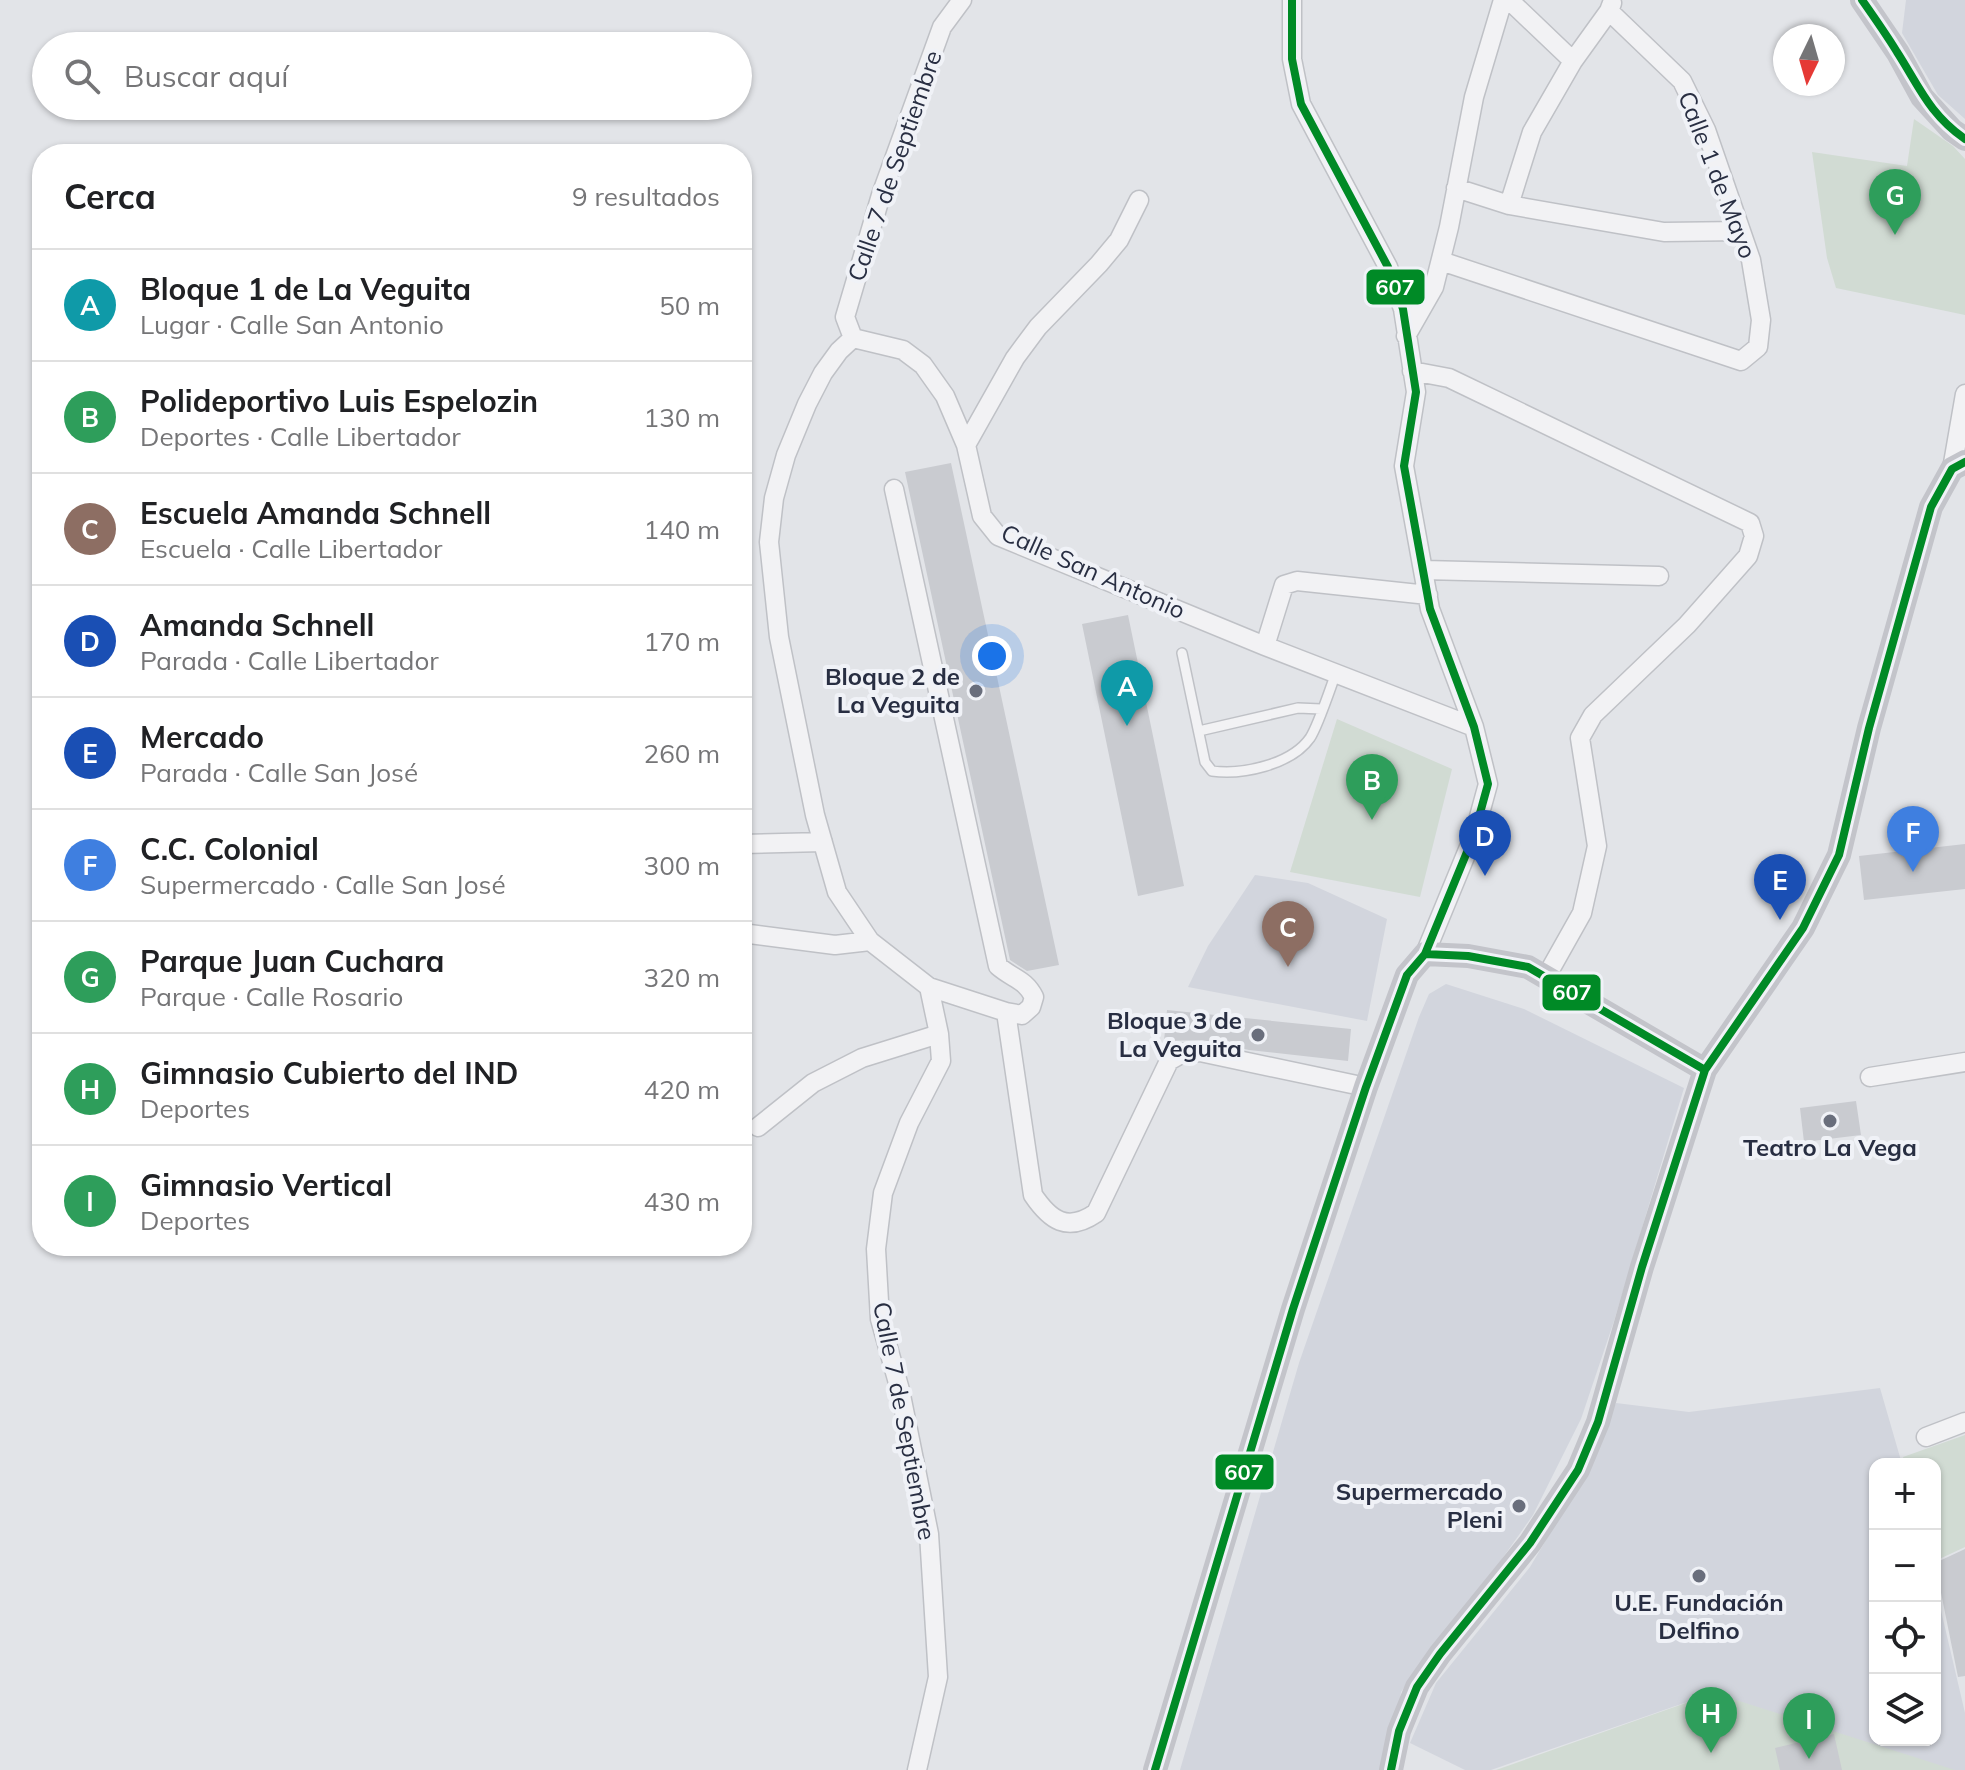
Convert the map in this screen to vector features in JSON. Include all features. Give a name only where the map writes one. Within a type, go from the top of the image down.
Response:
[{"type":"street","points":[[941,0],[942,27]]},
{"type":"street","name":"Calle 7 de Septiembre","points":[[853,338],[845,317],[881,195],[942,27],[962,0]]},
{"type":"street","points":[[1155,1770],[1293,1309],[1366,1087],[1407,975],[1425,954],[1474,835],[1488,784],[1474,727],[1430,609],[1404,466],[1416,392],[1403,309],[1388,267],[1301,104],[1292,59],[1292,0]]},
{"type":"street","points":[[1406,336],[1434,287],[1474,97],[1506,0],[1573,61]]},
{"type":"street","points":[[1862,0],[1898,53],[1922,97],[1965,139]]},
{"type":"street","points":[[1509,205],[1532,132],[1573,61],[1611,6]]},
{"type":"street","name":"Calle 1 de Mayo","points":[[1441,261],[1741,361],[1758,347],[1761,320],[1751,260],[1706,130],[1682,81],[1611,6]]},
{"type":"street","points":[[1456,188],[1509,205],[1664,232],[1741,231]]},
{"type":"street","points":[[966,445],[1015,358],[1038,327],[1119,240],[1139,200]]},
{"type":"street","points":[[853,338],[823,373],[807,404],[786,455],[774,498],[769,542],[779,637],[815,815],[837,892],[870,941],[929,987],[1022,1015],[1031,1007],[1034,997],[1028,985],[1009,976],[998,966],[894,489]]},
{"type":"street","name":"Calle San Antonio","points":[[853,338],[903,350],[923,365],[945,396],[966,445],[982,516],[998,536],[1265,646],[1474,727]]},
{"type":"street","points":[[1412,371],[1449,378],[1750,523],[1754,536],[1748,556],[1687,625],[1593,715],[1580,738],[1597,846],[1582,913],[1546,977]]},
{"type":"street","points":[[1391,1770],[1399,1731],[1417,1687],[1530,1543],[1578,1470],[1598,1422],[1642,1267],[1705,1070],[1803,928],[1839,855],[1869,728],[1931,507],[1959,465],[1965,394]]},
{"type":"street","points":[[1424,570],[1659,576]]},
{"type":"street","points":[[1265,646],[1284,585],[1297,581],[1428,595]]},
{"type":"street","points":[[752,844],[823,842]]},
{"type":"street","points":[[752,934],[835,945],[870,941]]},
{"type":"street","points":[[1425,954],[1468,956],[1528,967],[1705,1070]]},
{"type":"street","name":"Calle 7 de Septiembre","points":[[917,1770],[938,1677],[929,1534],[900,1390],[880,1319],[876,1249],[883,1193],[909,1123],[941,1061],[929,987]]},
{"type":"street","points":[[1006,1012],[1033,1195],[1045,1213],[1059,1222],[1083,1222],[1096,1213],[1169,1061],[1183,1053],[1200,1052],[1366,1087]]},
{"type":"street","points":[[758,1127],[813,1083],[862,1058],[939,1034]]},
{"type":"street","points":[[1870,1077],[1965,1062]]},
{"type":"street","points":[[1926,1437],[1965,1422]]},
{"type":"lane","points":[[1182,653],[1205,762],[1212,771],[1228,773],[1267,765],[1297,751],[1311,737],[1336,673]]},
{"type":"lane","points":[[1199,731],[1298,708],[1321,709]]},
{"type":"shaded area","points":[[1906,0],[1965,0],[1965,119],[1938,95],[1902,33]]},
{"type":"shaded area","points":[[1914,119],[1953,146],[1965,159],[1965,315],[1836,288],[1827,258],[1812,152],[1907,166]]},
{"type":"shaded area","points":[[1337,719],[1452,769],[1420,897],[1290,872]]},
{"type":"shaded area","points":[[1255,875],[1308,883],[1387,919],[1367,1021],[1188,987],[1208,946]]},
{"type":"shaded area","points":[[1446,984],[1524,1009],[1684,1088],[1581,1419],[1533,1515],[1401,1692],[1389,1770],[1180,1770],[1299,1363],[1419,1017],[1429,994]]},
{"type":"shaded area","name":"U.E. Fundación Delfino","points":[[1880,1388],[1900,1458],[1869,1458],[1869,1744],[1713,1693],[1491,1770],[1465,1770],[1410,1743],[1436,1683],[1530,1567],[1581,1481],[1616,1403],[1689,1412]]},
{"type":"shaded area","points":[[1965,1435],[1965,1547],[1941,1558],[1941,1458],[1903,1457]]},
{"type":"shaded area","name":"U.E. Fundación Delfino","points":[[1941,1611],[1965,1713],[1965,1770],[1949,1770],[1875,1746],[1941,1746]]},
{"type":"shaded area","points":[[1714,1693],[1869,1743],[1869,1746],[1880,1746],[1955,1770],[1496,1770]]},
{"type":"building","name":"Bloque 2 de La Veguita","points":[[951,463],[1059,965],[1027,971],[1010,960],[905,472]]},
{"type":"building","points":[[1128,615],[1184,886],[1138,896],[1082,624]]},
{"type":"building","points":[[1965,844],[1965,889],[1864,900],[1859,856]]},
{"type":"building","name":"Bloque 3 de La Veguita","points":[[1167,1010],[1351,1029],[1348,1061],[1249,1050],[1202,1040],[1164,1041]]},
{"type":"building","name":"Teatro La Vega","points":[[1856,1101],[1861,1135],[1804,1142],[1800,1108]]},
{"type":"building","points":[[1965,1549],[1965,1676],[1958,1677],[1941,1593],[1941,1560]]},
{"type":"building","points":[[1834,1734],[1842,1770],[1780,1770],[1775,1748]]},
{"type":"transit line","name":"607","points":[[1155,1770],[1293,1309],[1366,1087],[1407,975],[1425,954],[1474,835],[1488,784],[1474,727],[1430,609],[1404,466],[1416,392],[1403,309],[1388,267],[1301,104],[1292,59],[1292,0]]},
{"type":"transit line","name":"607","points":[[1862,0],[1933,109],[1965,139]]},
{"type":"transit line","name":"607","points":[[1391,1770],[1399,1731],[1417,1687],[1530,1543],[1578,1470],[1598,1422],[1642,1267],[1705,1070],[1803,928],[1839,855],[1869,728],[1931,507],[1952,469],[1965,462]]},
{"type":"transit line","name":"607","points":[[1425,954],[1468,956],[1528,967],[1705,1070]]},
{"type":"place","name":"Parque Juan Cuchara","points":[[1895,235]]},
{"type":"place","name":"Bloque 2 de La Veguita","points":[[976,691]]},
{"type":"place","name":"Bloque 1 de La Veguita","points":[[1127,726]]},
{"type":"place","name":"Polideportivo Luis Espelozin","points":[[1372,820]]},
{"type":"place","name":"C.C. Colonial","points":[[1913,872]]},
{"type":"place","name":"Amanda Schnell","points":[[1485,876]]},
{"type":"place","name":"Mercado","points":[[1780,920]]},
{"type":"place","name":"Escuela Amanda Schnell","points":[[1288,967]]},
{"type":"place","name":"Bloque 3 de La Veguita","points":[[1258,1035]]},
{"type":"place","name":"Teatro La Vega","points":[[1830,1121]]},
{"type":"place","name":"Supermercado Pleni","points":[[1519,1506]]},
{"type":"place","name":"U.E. Fundación Delfino","points":[[1699,1576]]},
{"type":"place","name":"Gimnasio Cubierto del IND","points":[[1711,1753]]},
{"type":"place","name":"Gimnasio Vertical","points":[[1809,1759]]}]
